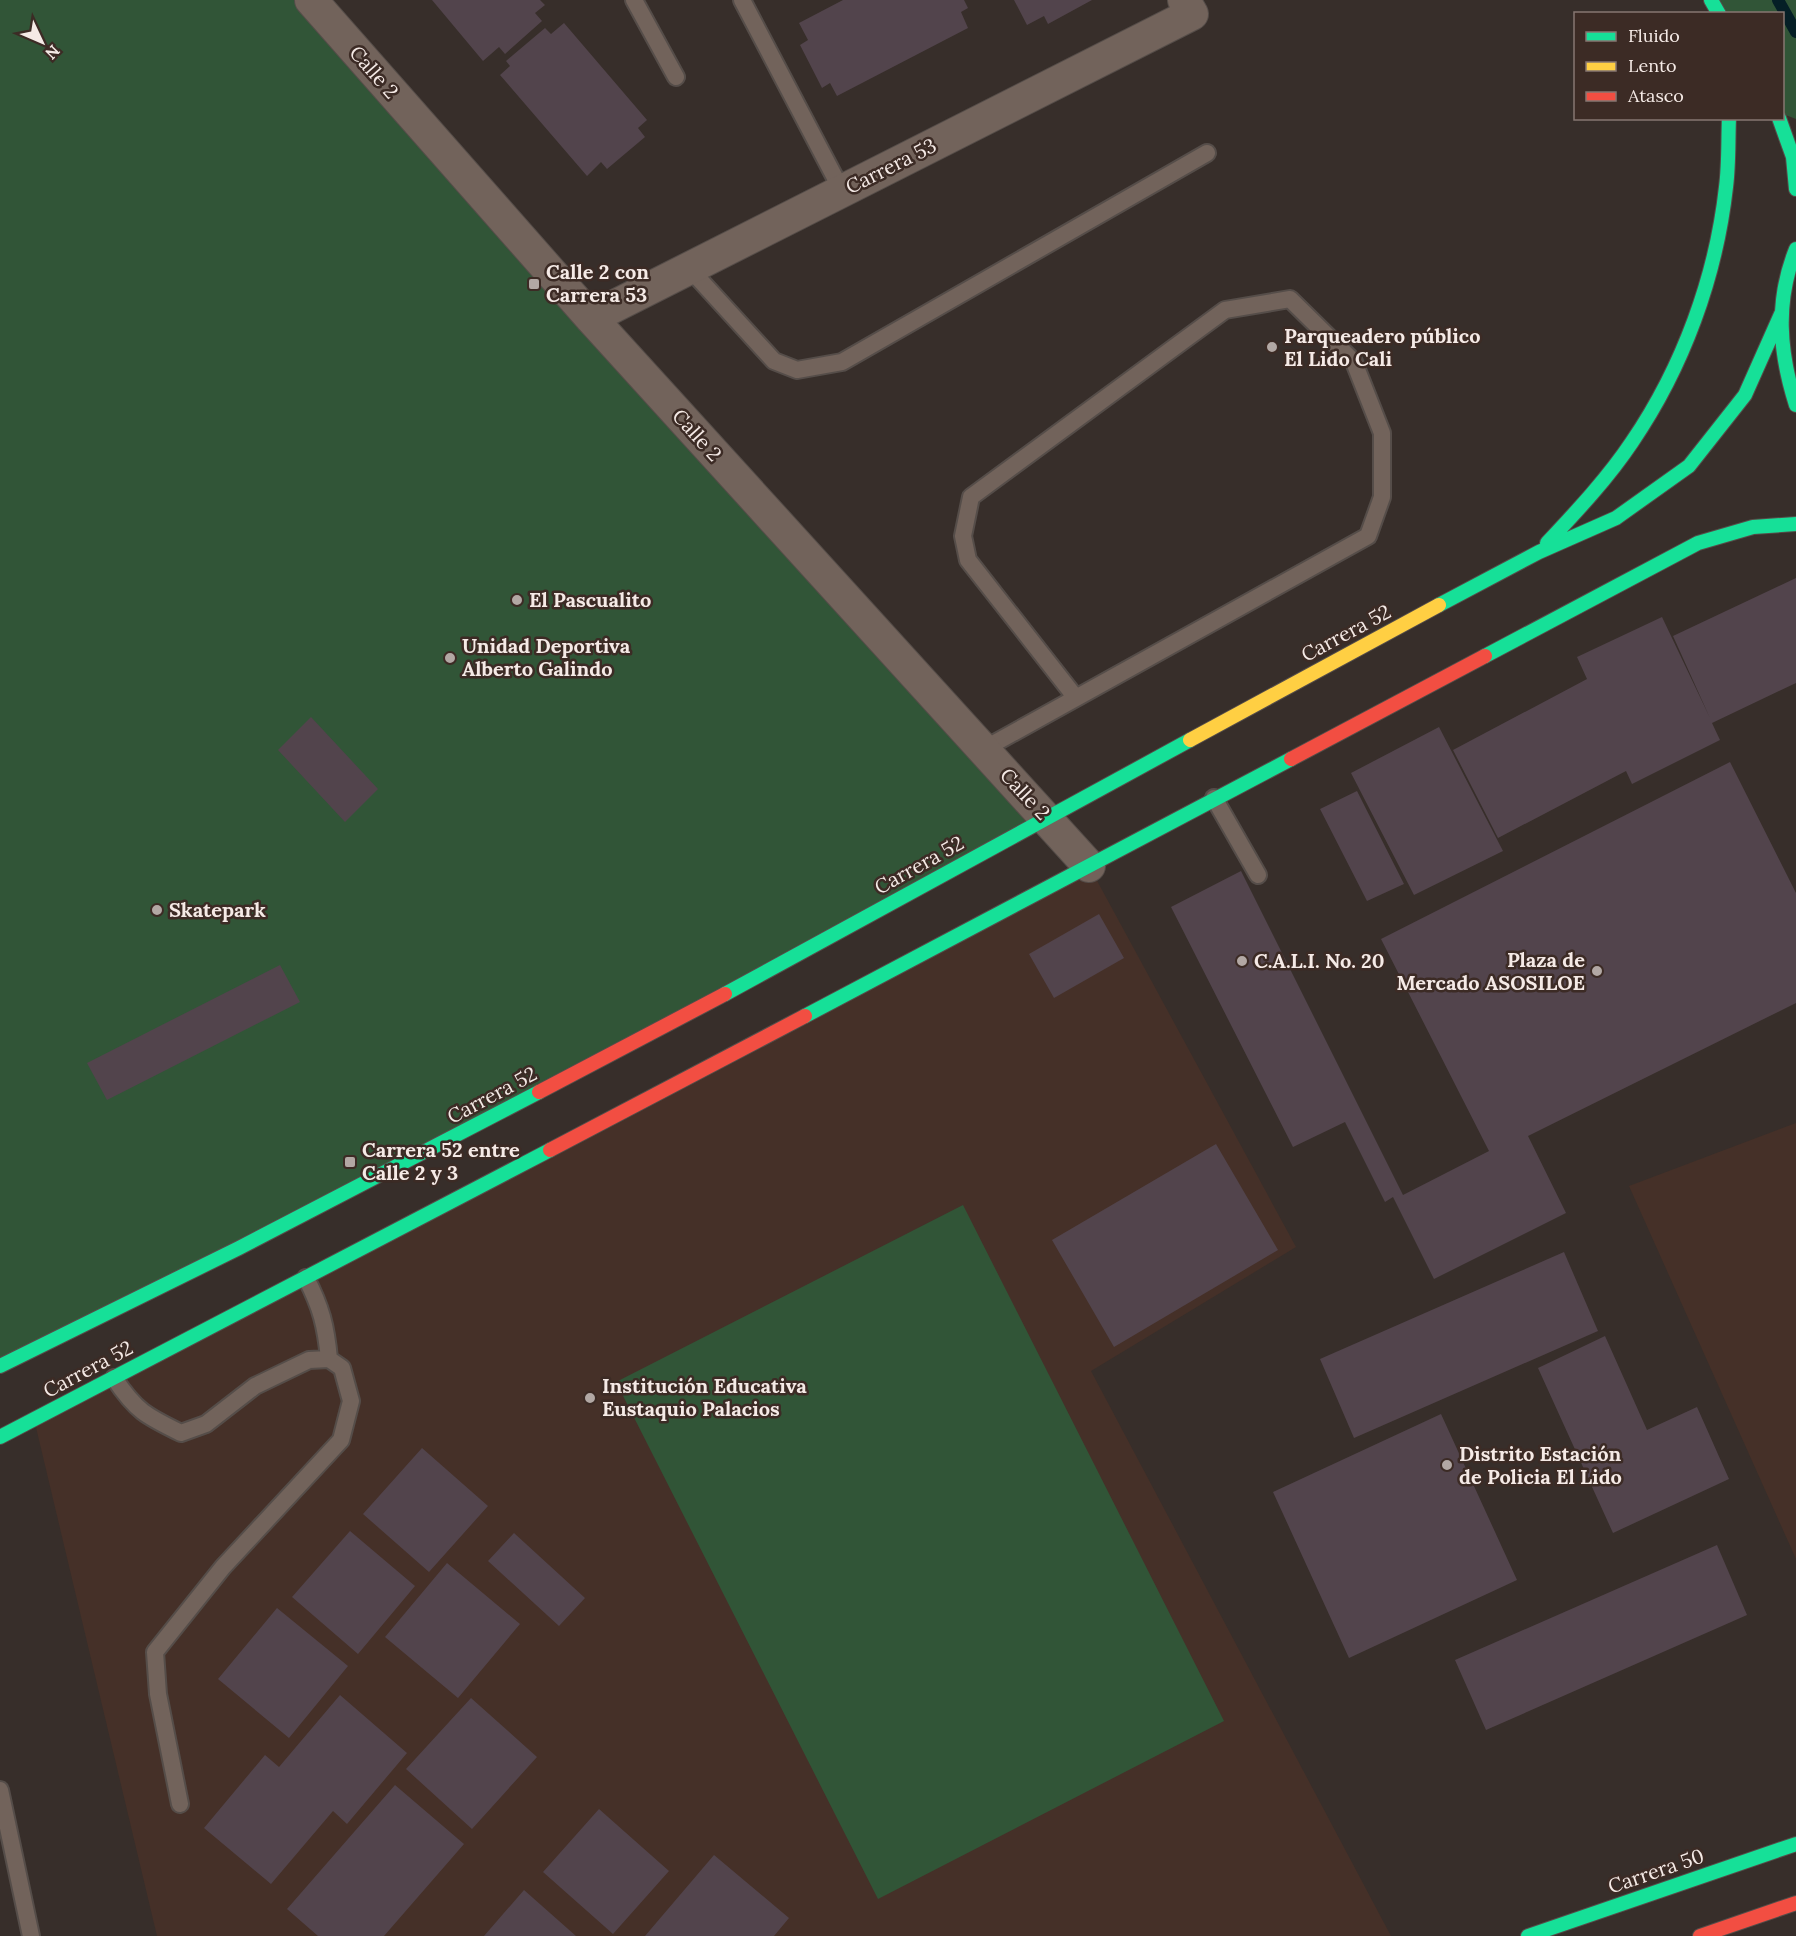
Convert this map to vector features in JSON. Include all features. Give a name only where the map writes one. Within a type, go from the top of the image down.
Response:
[{"type":"main road","points":[[1539,552],[1593,493],[1642,427],[1681,354],[1710,276],[1726,194],[1729,120]]},
{"type":"main road","points":[[1780,120],[1793,157],[1796,189]]},
{"type":"main road","points":[[1796,249],[1786,274],[1781,314],[1784,355],[1796,405]]},
{"type":"main road","name":"Carrera 52","points":[[0,1366],[239,1248],[692,1012],[1539,552],[1616,518],[1689,466],[1745,396],[1781,314]]},
{"type":"main road","name":"Carrera 52","points":[[0,1437],[1089,866],[1698,543],[1753,527],[1796,524]]},
{"type":"main road","name":"Carrera 50","points":[[1528,1936],[1796,1844]]},
{"type":"main road","points":[[1700,1936],[1796,1903]]},
{"type":"street","name":"Calle 2","points":[[311,0],[591,318],[1089,866]]},
{"type":"street","name":"Carrera 53","points":[[591,318],[842,191],[1188,7]]},
{"type":"lane","points":[[634,0],[676,77]]},
{"type":"lane","points":[[742,0],[842,191]]},
{"type":"lane","points":[[689,268],[774,361],[797,370],[842,362],[1207,153]]},
{"type":"lane","points":[[984,749],[1076,698],[1368,536],[1382,497],[1382,433],[1354,362],[1290,299],[1225,310],[971,497],[963,536],[968,560],[1076,698]]},
{"type":"lane","points":[[1214,798],[1258,875]]},
{"type":"lane","points":[[306,1278],[319,1303],[327,1330],[329,1359]]},
{"type":"lane","points":[[114,1378],[129,1401],[142,1412],[181,1433],[206,1424],[255,1386],[309,1360],[329,1359],[342,1368],[351,1401],[341,1440],[223,1567],[155,1652],[158,1695],[180,1804]]},
{"type":"lane","points":[[0,1790],[31,1936]]},
{"type":"shaded area","name":"Institución Educativa Eustaquio Palacios","points":[[1089,866],[1296,1247],[1091,1371],[1391,1936],[157,1936],[34,1419]]},
{"type":"shaded area","points":[[1796,1123],[1796,1559],[1629,1186]]},
{"type":"green space","name":"Unidad Deportiva Alberto Galindo","points":[[0,0],[311,0],[1047,818],[0,1366]]},
{"type":"green space","points":[[1711,0],[1796,0],[1796,119],[1784,114],[1784,12],[1718,12]]},
{"type":"green space","points":[[963,1205],[1224,1721],[878,1899],[616,1382]]},
{"type":"building","points":[[432,0],[540,0],[545,5],[535,13],[542,21],[505,54],[499,47],[483,61]]},
{"type":"building","points":[[843,0],[964,0],[968,8],[961,12],[968,28],[837,96],[830,83],[822,88],[800,45],[808,40],[799,23]]},
{"type":"building","points":[[1014,0],[1092,0],[1048,24],[1044,16],[1027,25]]},
{"type":"building","points":[[564,23],[647,120],[638,128],[645,137],[607,169],[601,162],[587,176],[500,75],[510,66],[506,61],[545,28],[551,34]]},
{"type":"building","points":[[1796,578],[1796,683],[1712,723],[1720,740],[1632,784],[1626,771],[1498,838],[1453,750],[1587,679],[1577,657],[1662,617],[1710,718],[1673,636]]},
{"type":"building","points":[[311,717],[378,789],[345,822],[278,750]]},
{"type":"building","points":[[1439,727],[1503,851],[1414,895],[1351,773]]},
{"type":"building","name":"Plaza de Mercado ASOSILOE","points":[[1730,762],[1796,893],[1796,1003],[1528,1136],[1566,1213],[1434,1279],[1393,1197],[1385,1202],[1345,1122],[1293,1147],[1171,907],[1241,871],[1403,1195],[1489,1151],[1381,939]]},
{"type":"building","points":[[1357,791],[1404,884],[1367,901],[1320,809]]},
{"type":"building","points":[[1099,914],[1124,958],[1054,998],[1029,954]]},
{"type":"building","points":[[280,965],[300,1002],[107,1100],[87,1063]]},
{"type":"building","points":[[1216,1144],[1278,1250],[1114,1347],[1052,1240]]},
{"type":"building","points":[[1564,1252],[1598,1331],[1354,1438],[1320,1359]]},
{"type":"building","points":[[1605,1336],[1647,1430],[1697,1407],[1729,1479],[1613,1533],[1538,1368]]},
{"type":"building","points":[[1441,1414],[1517,1580],[1349,1658],[1273,1492]]},
{"type":"building","points":[[422,1448],[488,1506],[429,1572],[363,1514]]},
{"type":"building","points":[[350,1531],[415,1586],[358,1654],[292,1597]]},
{"type":"building","points":[[514,1533],[585,1598],[559,1626],[488,1561]]},
{"type":"building","points":[[1717,1545],[1747,1615],[1486,1730],[1455,1660]]},
{"type":"building","points":[[447,1563],[520,1624],[458,1698],[385,1637]]},
{"type":"building","points":[[277,1608],[348,1666],[289,1738],[218,1679]]},
{"type":"building","points":[[340,1695],[407,1753],[347,1824],[333,1811],[271,1884],[204,1828],[265,1755],[279,1767]]},
{"type":"building","points":[[471,1698],[537,1757],[472,1829],[406,1769]]},
{"type":"building","points":[[395,1785],[464,1844],[384,1936],[318,1936],[287,1909]]},
{"type":"building","points":[[599,1809],[669,1871],[613,1934],[543,1872]]},
{"type":"building","points":[[714,1855],[789,1918],[774,1936],[645,1936]]},
{"type":"building","points":[[524,1890],[576,1936],[484,1936]]},
{"type":"waterway","points":[[1778,0],[1796,32]]},
{"type":"traffic: fast","points":[[1711,0],[1718,12]]},
{"type":"traffic: fast","points":[[1547,543],[1592,494],[1623,455],[1650,413],[1682,352],[1705,287],[1721,221],[1727,178],[1729,120]]},
{"type":"traffic: fast","points":[[1780,120],[1793,157],[1796,189]]},
{"type":"traffic: fast","points":[[1796,249],[1789,268],[1782,307],[1783,346],[1796,405]]},
{"type":"traffic: fast","points":[[1439,605],[1539,552],[1616,518],[1689,466],[1745,395],[1781,314]]},
{"type":"traffic: fast","points":[[1485,656],[1698,543],[1753,527],[1796,524]]},
{"type":"traffic: fast","points":[[725,994],[1190,740]]},
{"type":"traffic: fast","points":[[805,1016],[1291,759]]},
{"type":"traffic: fast","points":[[0,1366],[239,1248],[539,1092]]},
{"type":"traffic: fast","points":[[0,1437],[550,1150]]},
{"type":"traffic: fast","points":[[1528,1936],[1796,1844]]},
{"type":"traffic: slow","points":[[1190,740],[1439,605]]},
{"type":"traffic: jam","points":[[1291,759],[1485,656]]},
{"type":"traffic: jam","points":[[539,1092],[725,994]]},
{"type":"traffic: jam","points":[[550,1150],[805,1016]]},
{"type":"traffic: jam","points":[[1700,1936],[1796,1903]]},
{"type":"place","name":"Calle 2 con Carrera 53","points":[[534,284]]},
{"type":"place","name":"Parqueadero público El Lido Cali","points":[[1272,347]]},
{"type":"place","name":"El Pascualito","points":[[517,600]]},
{"type":"place","name":"Unidad Deportiva Alberto Galindo","points":[[450,658]]},
{"type":"place","name":"Skatepark","points":[[157,910]]},
{"type":"place","name":"C.A.L.I. No. 20","points":[[1242,961]]},
{"type":"place","name":"Plaza de Mercado ASOSILOE","points":[[1597,971]]},
{"type":"place","name":"Carrera 52 entre Calle 2 y 3","points":[[350,1162]]},
{"type":"place","name":"Institución Educativa Eustaquio Palacios","points":[[590,1398]]},
{"type":"place","name":"Distrito Estación de Policia El Lido","points":[[1447,1465]]}]
